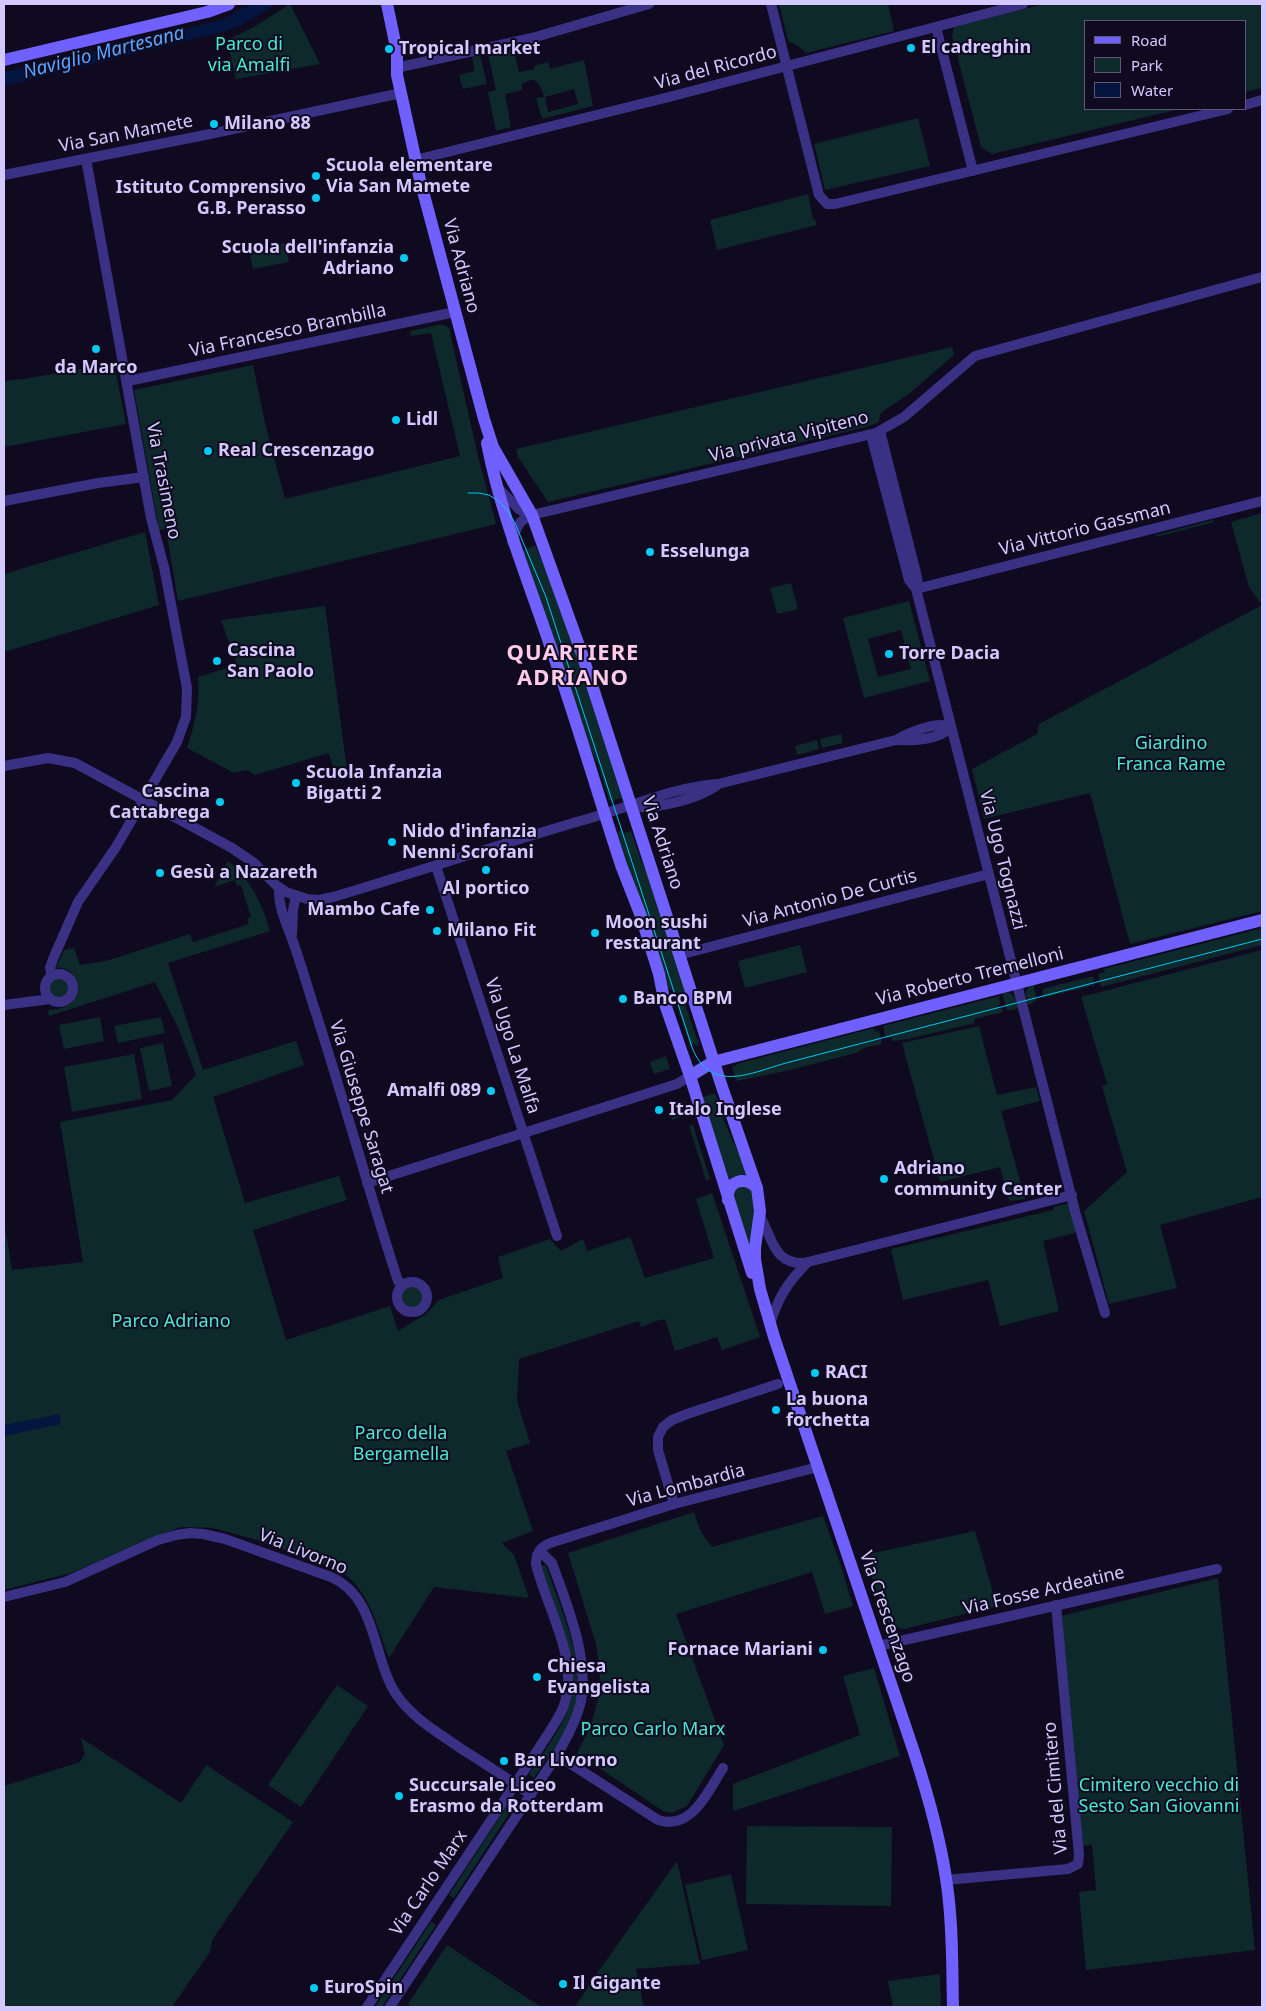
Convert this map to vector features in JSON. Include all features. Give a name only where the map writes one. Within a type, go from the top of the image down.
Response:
[{"type":"street","points":[[4,60],[207,12],[229,4]]},
{"type":"street","points":[[396,68],[532,38],[649,4]]},
{"type":"street","points":[[771,4],[819,195],[824,203],[835,204],[1224,110]]},
{"type":"street","name":"Via del Ricordo","points":[[415,160],[1024,4]]},
{"type":"street","name":"Via Adriano","points":[[388,5],[397,52],[396,68],[400,93],[415,160],[484,419],[493,447],[532,515],[582,654],[714,1062],[757,1188],[760,1199],[760,1217],[755,1253],[760,1289]]},
{"type":"street","points":[[936,27],[973,171]]},
{"type":"street","name":"Via San Mamete","points":[[4,175],[238,129],[400,93]]},
{"type":"street","points":[[1246,105],[1262,100]]},
{"type":"street","name":"Via Trasimeno","points":[[45,989],[46,982],[52,976],[50,968],[53,959],[78,902],[106,862],[144,800],[181,732],[186,720],[188,698],[164,567],[153,528],[128,381],[86,159]]},
{"type":"street","name":"Via privata Vipiteno","points":[[532,515],[876,433],[904,418],[976,356],[1262,277]]},
{"type":"street","name":"Via Francesco Brambilla","points":[[128,381],[455,312]]},
{"type":"street","name":"Via Adriano","points":[[484,419],[497,487],[512,542],[551,646],[628,887],[637,905],[659,974],[665,1004],[690,1076],[728,1202],[748,1262],[760,1289],[770,1324]]},
{"type":"street","name":"Via Ugo Tognazzi","points":[[876,433],[909,580],[916,589],[1072,1195],[1105,1314]]},
{"type":"street","points":[[4,501],[98,483],[144,477]]},
{"type":"street","points":[[497,487],[520,510],[532,515]]},
{"type":"street","name":"Via Vittorio Gassman","points":[[916,589],[1262,501]]},
{"type":"street","points":[[512,542],[520,522],[532,515]]},
{"type":"street","points":[[4,766],[44,758],[67,760],[84,767],[245,856],[260,868],[279,888],[296,896],[313,900],[330,898],[631,805],[645,808],[696,796],[718,784],[896,740],[910,733],[936,725],[947,725],[950,727]]},
{"type":"street","name":"Via Ugo La Malfa","points":[[436,866],[556,1236]]},
{"type":"street","name":"Via Antonio De Curtis","points":[[679,955],[989,874]]},
{"type":"street","name":"Via Giuseppe Saragat","points":[[279,888],[280,908],[292,937],[398,1281],[403,1285]]},
{"type":"street","name":"Via Giuseppe Saragat","points":[[292,937],[293,910],[296,896]]},
{"type":"street","name":"Via Roberto Tremelloni","points":[[690,1076],[714,1062],[1262,920]]},
{"type":"street","points":[[26,1001],[45,989],[50,999],[57,1002],[64,1001],[70,997],[73,991],[72,984],[66,976],[59,974],[52,976]]},
{"type":"street","points":[[4,1005],[26,1001],[41,1002],[50,999]]},
{"type":"street","points":[[367,1183],[677,1084],[690,1076]]},
{"type":"street","points":[[728,1202],[729,1190],[736,1182],[745,1180],[757,1188]]},
{"type":"street","points":[[760,1217],[778,1254],[791,1262],[808,1262],[1072,1195]]},
{"type":"street","points":[[770,1324],[780,1295],[788,1283],[808,1262]]},
{"type":"street","name":"Via Crescenzago","points":[[770,1324],[923,1779],[946,1880],[951,1926],[952,2007]]},
{"type":"street","points":[[674,1504],[658,1450],[658,1437],[663,1427],[672,1420],[687,1414],[778,1384]]},
{"type":"street","name":"Via Lombardia","points":[[564,1539],[674,1504],[818,1467]]},
{"type":"street","name":"Via Livorno","points":[[4,1597],[65,1582],[158,1540],[190,1533],[225,1539],[331,1577],[346,1585],[360,1600],[390,1682],[405,1705],[421,1721],[530,1794]]},
{"type":"street","points":[[537,1556],[541,1548],[549,1543],[564,1539]]},
{"type":"street","points":[[550,1562],[554,1550],[564,1539]]},
{"type":"street","points":[[549,1543],[550,1562]]},
{"type":"street","points":[[537,1556],[544,1555],[550,1562]]},
{"type":"street","name":"Via Carlo Marx","points":[[367,2007],[561,1713],[568,1686],[566,1655],[538,1570],[537,1556]]},
{"type":"street","name":"Via Carlo Marx","points":[[390,2007],[557,1755],[576,1717],[580,1704],[583,1680],[578,1643],[550,1562]]},
{"type":"street","name":"Via Fosse Ardeatine","points":[[878,1646],[1217,1569]]},
{"type":"street","name":"Via del Cimitero","points":[[946,1880],[1068,1870],[1078,1864],[1079,1855],[1056,1605]]},
{"type":"street","points":[[557,1755],[658,1820],[668,1822],[680,1821],[692,1814],[723,1768]]},
{"type":"green space","name":"Parco di via Amalfi","points":[[290,4],[320,64],[236,79],[227,40],[252,28]]},
{"type":"green space","points":[[779,4],[888,4],[894,31],[806,53],[788,41]]},
{"type":"green space","points":[[1044,4],[1262,4],[1262,88],[1246,92],[1246,20],[1084,20],[1084,110],[1175,110],[992,154],[981,147],[952,36],[954,27]]},
{"type":"green space","points":[[513,48],[519,72],[535,69],[534,66],[548,62],[550,69],[584,60],[593,106],[542,119],[536,98],[544,97],[537,82],[527,81],[522,84],[522,90],[505,94],[511,127],[496,131],[488,92],[496,90],[488,54]],"holes":[[[574,89],[578,104],[548,112],[545,97]]]},
{"type":"green space","points":[[480,55],[487,84],[463,89],[459,75],[475,71],[472,57]]},
{"type":"green space","points":[[918,118],[930,166],[825,190],[814,144]]},
{"type":"green space","points":[[808,194],[813,219],[815,219],[817,225],[717,250],[710,220]]},
{"type":"green space","points":[[285,243],[289,262],[253,269],[249,251]]},
{"type":"green space","points":[[444,325],[449,328],[477,452],[496,524],[178,601],[166,529],[159,530],[134,390],[253,365],[265,423],[285,499],[460,456],[431,333],[411,336],[410,331]]},
{"type":"green space","points":[[952,347],[954,355],[910,393],[882,412],[879,422],[866,427],[548,502],[518,457],[516,449]]},
{"type":"green space","points":[[114,363],[126,424],[4,447],[4,381]]},
{"type":"green space","points":[[1262,513],[1262,605],[1249,587],[1231,522]]},
{"type":"green space","points":[[1213,520],[1214,522],[1156,537],[1156,535]]},
{"type":"green space","points":[[145,532],[159,605],[4,652],[4,574]]},
{"type":"green space","points":[[535,545],[564,613],[622,798],[609,800],[598,764],[589,746],[520,552]]},
{"type":"green space","points":[[791,583],[798,609],[777,614],[770,588]]},
{"type":"green space","points":[[909,601],[930,681],[864,698],[843,618]],"holes":[[[901,630],[911,669],[878,677],[868,639]]]},
{"type":"green space","name":"Giardino Franca Rame","points":[[1262,605],[1262,911],[1130,944],[1090,793],[984,819],[972,769],[1037,734],[1039,724]]},
{"type":"green space","points":[[325,606],[348,777],[337,780],[329,753],[255,775],[246,770],[234,773],[187,748],[196,713],[198,677],[237,665],[221,620]]},
{"type":"green space","points":[[841,734],[843,743],[822,748],[820,739]]},
{"type":"green space","points":[[817,740],[819,749],[797,755],[795,746]]},
{"type":"green space","points":[[623,830],[624,833],[631,831],[642,863],[648,874],[688,996],[683,998],[699,1045],[690,1046],[672,989],[669,990],[615,833]]},
{"type":"green space","points":[[228,861],[243,876],[255,893],[270,931],[168,963],[203,1070],[296,1041],[304,1065],[213,1097],[245,1203],[339,1176],[347,1200],[253,1230],[286,1340],[390,1306],[398,1331],[426,1314],[439,1300],[503,1278],[498,1257],[550,1239],[561,1251],[583,1239],[587,1251],[630,1237],[645,1278],[714,1258],[696,1199],[712,1193],[760,1337],[722,1350],[717,1337],[675,1351],[665,1319],[641,1327],[639,1321],[519,1359],[517,1401],[530,1443],[506,1451],[533,1531],[502,1543],[514,1555],[529,1598],[434,1587],[389,1658],[370,1608],[357,1586],[348,1577],[337,1569],[257,1540],[213,1528],[180,1527],[71,1573],[4,1590],[4,1220],[12,1270],[83,1262],[60,1122],[172,1100],[196,1075],[177,1025],[155,982],[49,1016],[48,1010],[63,1008],[69,1005],[74,999],[77,990],[76,981],[71,973],[66,969],[56,967],[64,950],[74,948],[80,965],[106,961],[190,934],[193,942],[249,924],[247,918],[251,917],[241,885],[237,886],[235,880],[214,887]]},
{"type":"green space","points":[[1262,928],[1262,945],[1101,987],[1098,974],[1105,972],[1104,969]]},
{"type":"green space","points":[[800,945],[807,972],[745,988],[738,961]]},
{"type":"green space","points":[[1262,950],[1262,1197],[1160,1225],[1177,1288],[1109,1304],[1084,1211],[1127,1172],[1102,1086],[1107,1084],[1081,997]]},
{"type":"green space","points":[[1093,976],[1095,985],[1042,998],[1043,989]]},
{"type":"green space","points":[[59,977],[67,980],[70,988],[67,996],[59,999],[51,996],[48,988],[51,980]]},
{"type":"green space","points":[[1033,984],[1037,1000],[1028,1005],[1026,990]]},
{"type":"green space","points":[[1002,992],[1013,996],[1018,1008],[1007,1011]]},
{"type":"green space","points":[[999,996],[1000,1005],[998,1005],[998,1009],[1002,1008],[1003,1012],[974,1019],[975,1023],[908,1039],[892,1041],[891,1037],[886,1038],[883,1026]]},
{"type":"green space","points":[[100,1017],[104,1041],[64,1049],[59,1025]]},
{"type":"green space","points":[[161,1017],[165,1033],[118,1043],[114,1026]]},
{"type":"green space","points":[[979,1026],[997,1095],[1036,1087],[1040,1101],[1001,1111],[1025,1199],[1009,1201],[1000,1167],[940,1182],[902,1043]]},
{"type":"green space","points":[[874,1028],[875,1032],[879,1031],[882,1044],[867,1047],[856,1053],[786,1071],[736,1081],[732,1067],[740,1063]]},
{"type":"green space","points":[[163,1043],[172,1086],[149,1091],[140,1048]]},
{"type":"green space","points":[[134,1054],[142,1099],[72,1112],[64,1067]]},
{"type":"green space","points":[[666,1056],[670,1069],[654,1074],[650,1062]]},
{"type":"green space","points":[[715,1093],[725,1123],[748,1174],[733,1177],[727,1181],[701,1098]]},
{"type":"green space","points":[[683,1102],[687,1115],[672,1120],[668,1105]]},
{"type":"green space","points":[[693,1125],[710,1179],[706,1180],[689,1126]]},
{"type":"green space","points":[[743,1186],[751,1189],[756,1205],[751,1249],[732,1200],[735,1190]]},
{"type":"green space","points":[[1070,1203],[1082,1231],[1043,1241],[1059,1311],[1000,1326],[988,1280],[903,1300],[891,1249],[1053,1210],[1054,1207]]},
{"type":"green space","points":[[412,1286],[420,1289],[423,1297],[420,1305],[412,1308],[404,1305],[401,1297],[404,1289]]},
{"type":"green space","name":"Parco Carlo Marx","points":[[694,1512],[701,1532],[712,1547],[823,1516],[853,1606],[825,1614],[812,1572],[676,1614],[724,1745],[687,1806],[672,1813],[663,1811],[577,1753],[590,1728],[598,1700],[600,1673],[596,1644],[568,1553]]},
{"type":"green space","points":[[975,1531],[997,1606],[904,1629],[889,1625],[864,1555]]},
{"type":"green space","points":[[546,1565],[571,1638],[578,1676],[578,1694],[571,1721],[534,1778],[529,1774],[559,1728],[567,1712],[571,1696],[570,1658],[541,1566]]},
{"type":"green space","name":"Cimitero vecchio di Sesto San Giovanni","points":[[1218,1578],[1255,1950],[1086,1970],[1079,1892],[1096,1890],[1092,1845],[1082,1846],[1061,1616]]},
{"type":"green space","points":[[874,1668],[900,1756],[733,1811],[733,1784],[860,1735],[843,1676]]},
{"type":"green space","points":[[337,1685],[368,1706],[301,1807],[268,1785]]},
{"type":"green space","points":[[81,1738],[181,1803],[206,1765],[293,1822],[212,1940],[210,1952],[172,2007],[4,2007],[4,1786],[80,1762],[85,1754]]},
{"type":"green space","points":[[511,1800],[516,1803],[454,1898],[449,1895]]},
{"type":"green space","points":[[747,1826],[892,1827],[891,1906],[746,1904]]},
{"type":"green space","points":[[677,1861],[700,1964],[636,1969],[644,2007],[575,2007],[600,1969]]},
{"type":"green space","points":[[731,1874],[748,1950],[702,1960],[685,1885]]},
{"type":"green space","points":[[431,1922],[436,1925],[382,2007],[375,2007]]},
{"type":"green space","points":[[447,1945],[541,2007],[412,2007],[408,2004]]},
{"type":"green space","points":[[940,1974],[941,2007],[893,2007],[888,1981]]},
{"type":"water","name":"Naviglio Martesana","points":[[251,4],[276,4],[245,23],[226,31],[4,86],[4,72],[176,32],[223,19]]},
{"type":"water","points":[[59,1414],[61,1424],[4,1436],[4,1425]]},
{"type":"tram line","points":[[468,493],[489,495],[507,510],[515,523],[546,597],[692,1047],[700,1062],[710,1071],[721,1076],[747,1075],[786,1063],[1262,939]]},
{"type":"place","name":"El cadreghin","points":[[911,48]]},
{"type":"place","name":"Tropical market","points":[[389,49]]},
{"type":"place","name":"Milano 88","points":[[214,124]]},
{"type":"place","name":"Scuola elementare Via San Mamete","points":[[316,176]]},
{"type":"place","name":"Istituto Comprensivo G.B. Perasso","points":[[316,198]]},
{"type":"place","name":"Scuola dell'infanzia Adriano","points":[[404,258]]},
{"type":"place","name":"da Marco","points":[[96,349]]},
{"type":"place","name":"Lidl","points":[[396,420]]},
{"type":"place","name":"Real Crescenzago","points":[[208,451]]},
{"type":"place","name":"Esselunga","points":[[650,552]]},
{"type":"place","name":"Torre Dacia","points":[[889,654]]},
{"type":"place","name":"Cascina San Paolo","points":[[217,661]]},
{"type":"place","name":"Scuola Infanzia Bigatti 2","points":[[296,783]]},
{"type":"place","name":"Cascina Cattabrega","points":[[220,802]]},
{"type":"place","name":"Nido d'infanzia Nenni Scrofani","points":[[392,842]]},
{"type":"place","name":"Al portico","points":[[486,870]]},
{"type":"place","name":"Gesù a Nazareth","points":[[160,873]]},
{"type":"place","name":"Mambo Cafe","points":[[430,910]]},
{"type":"place","name":"Milano Fit","points":[[437,931]]},
{"type":"place","name":"Moon sushi restaurant","points":[[595,933]]},
{"type":"place","name":"Banco BPM","points":[[623,999]]},
{"type":"place","name":"Amalfi 089","points":[[491,1091]]},
{"type":"place","name":"Italo Inglese","points":[[659,1110]]},
{"type":"place","name":"Adriano community Center","points":[[884,1179]]},
{"type":"place","name":"RACI","points":[[815,1373]]},
{"type":"place","name":"La buona forchetta","points":[[776,1410]]},
{"type":"place","name":"Fornace Mariani","points":[[823,1650]]},
{"type":"place","name":"Chiesa Evangelista","points":[[537,1677]]},
{"type":"place","name":"Bar Livorno","points":[[504,1761]]},
{"type":"place","name":"Succursale Liceo Erasmo da Rotterdam","points":[[399,1796]]},
{"type":"place","name":"Il Gigante","points":[[563,1984]]},
{"type":"place","name":"EuroSpin","points":[[314,1988]]},
{"type":"district","name":"QUARTIERE ADRIANO","points":[[573,666]]},
{"type":"park label","name":"Parco Adriano","points":[[171,1322]]},
{"type":"park label","name":"Parco della Bergamella","points":[[401,1444]]}]
